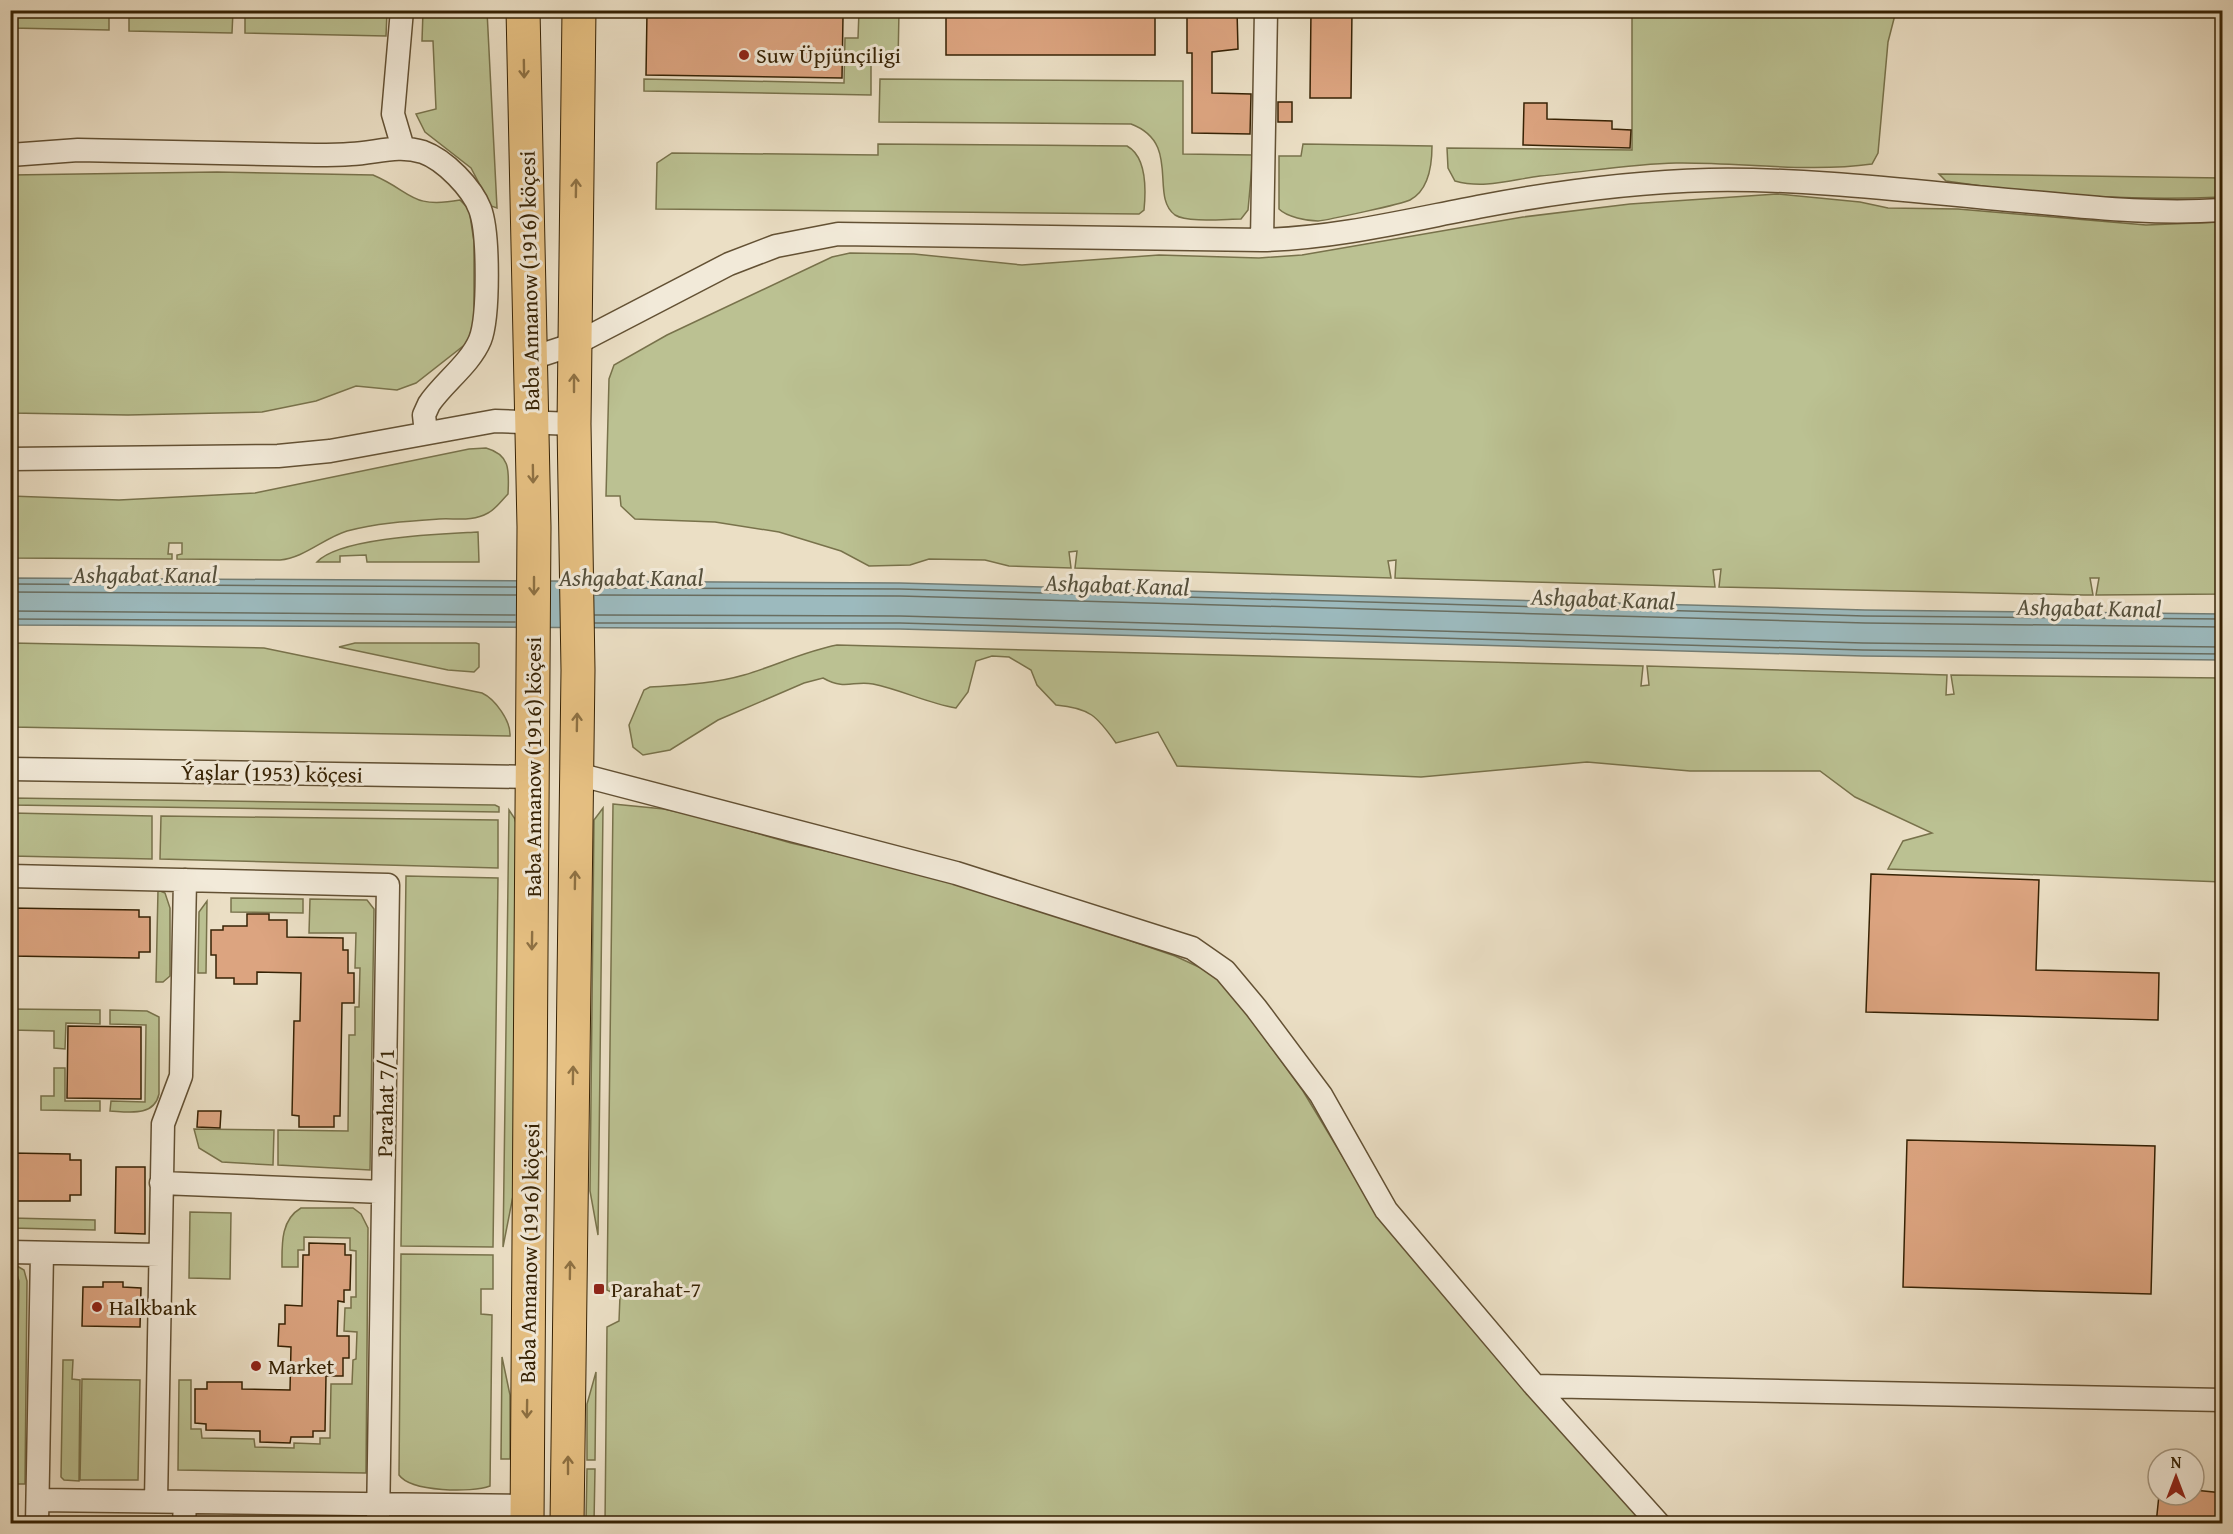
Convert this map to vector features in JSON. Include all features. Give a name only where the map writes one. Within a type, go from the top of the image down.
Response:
[{"type":"main road","name":"Baba Annanow (1916) köçesi","points":[[523,10],[534,527],[527,1515]]},
{"type":"main road","name":"Baba Annanow (1916) köçesi","points":[[567,1524],[578,670],[574,344],[579,10]]},
{"type":"street","points":[[402,10],[393,114],[403,148]]},
{"type":"street","points":[[1262,240],[1266,10]]},
{"type":"street","points":[[10,155],[78,150],[315,155],[354,154],[403,148],[424,153],[440,161],[463,184],[479,208],[485,251],[484,326],[479,341],[429,405],[424,416],[426,433]]},
{"type":"street","points":[[532,358],[574,344],[729,264],[776,246],[838,234],[1262,240],[1312,238],[1588,189],[1655,182],[1711,180],[1854,184],[2130,212],[2182,213],[2223,210]]},
{"type":"street","points":[[10,459],[278,456],[330,451],[495,421],[574,424]]},
{"type":"street","name":"Ýaşlar (1953) köçesi","points":[[10,770],[533,777]]},
{"type":"street","points":[[577,774],[956,873],[1192,948],[1225,971],[1256,1008],[1321,1095],[1386,1210],[1535,1386],[1659,1524]]},
{"type":"street","name":"Parahat 7/1","points":[[10,876],[388,885],[378,1514]]},
{"type":"street","points":[[156,1501],[163,1124],[181,1076],[185,880]]},
{"type":"street","points":[[161,1183],[383,1192]]},
{"type":"street","points":[[10,1252],[160,1255]]},
{"type":"street","points":[[37,1524],[42,1253]]},
{"type":"street","points":[[1535,1386],[2223,1400]]},
{"type":"street","points":[[38,1500],[156,1501],[184,1513],[527,1515]]},
{"type":"green space","points":[[11,10],[109,11],[109,30],[11,28]]},
{"type":"green space","points":[[129,11],[233,11],[232,33],[129,31]]},
{"type":"green space","points":[[245,11],[387,11],[386,36],[245,33]]},
{"type":"green space","points":[[423,11],[487,11],[497,208],[491,206],[471,168],[425,132],[416,114],[436,109],[433,41],[422,41]]},
{"type":"green space","points":[[859,11],[899,11],[898,63],[871,63],[871,95],[644,91],[644,79],[844,83],[845,38],[858,38]]},
{"type":"green space","points":[[1632,11],[1896,11],[1888,42],[1878,153],[1872,164],[1823,168],[1676,163],[1625,166],[1487,184],[1455,181],[1448,168],[1447,148],[1632,150]]},
{"type":"green space","points":[[880,79],[1183,81],[1183,154],[1253,155],[1248,210],[1241,219],[1197,220],[1175,215],[1164,195],[1160,156],[1156,144],[1146,133],[1131,124],[879,122]]},
{"type":"green space","points":[[878,144],[1127,146],[1134,151],[1142,166],[1145,184],[1144,210],[1139,214],[656,209],[657,163],[672,153],[878,155]]},
{"type":"green space","points":[[1303,144],[1432,146],[1430,168],[1421,190],[1410,200],[1324,220],[1303,219],[1279,209],[1279,156],[1301,156]]},
{"type":"green space","points":[[217,172],[373,175],[421,201],[460,200],[469,209],[474,242],[474,323],[467,343],[416,383],[397,390],[356,386],[316,401],[262,412],[128,415],[11,413],[11,175]]},
{"type":"green space","points":[[1939,174],[2222,178],[2222,197],[2153,198],[2049,193],[1946,181]]},
{"type":"green space","points":[[1777,194],[1860,202],[1888,208],[1958,209],[2146,225],[2222,222],[2222,594],[2096,595],[2099,578],[2090,578],[2093,595],[1719,587],[1721,569],[1713,570],[1715,587],[1395,578],[1396,560],[1388,561],[1391,578],[1075,568],[1077,551],[1069,552],[1071,568],[1009,566],[985,560],[929,559],[910,565],[869,566],[841,551],[779,532],[715,522],[635,519],[621,506],[620,496],[606,496],[609,379],[614,365],[667,335],[832,257],[850,253],[914,254],[1022,265],[1159,255],[1259,258],[1302,255],[1523,217],[1630,204]]},
{"type":"green space","points":[[486,448],[500,455],[507,465],[508,494],[491,511],[476,518],[439,519],[358,528],[339,534],[297,556],[280,560],[177,559],[177,555],[182,554],[182,543],[169,543],[168,554],[172,554],[172,559],[11,558],[11,496],[119,500],[255,493],[469,449]]},
{"type":"green space","points":[[478,532],[479,562],[367,562],[366,555],[340,556],[340,562],[317,562],[347,547],[369,542]]},
{"type":"green space","points":[[11,643],[264,648],[482,693],[501,711],[508,724],[510,736],[11,727]]},
{"type":"green space","points":[[355,643],[476,643],[479,644],[479,667],[474,672],[448,670],[339,647]]},
{"type":"green space","points":[[837,645],[1643,666],[1641,686],[1649,685],[1647,666],[1947,675],[1946,695],[1954,694],[1951,675],[2222,678],[2222,882],[1888,869],[1903,841],[1932,833],[1855,797],[1820,771],[1690,771],[1587,762],[1421,777],[1177,766],[1158,732],[1116,743],[1092,715],[1077,708],[1056,705],[1037,685],[1031,670],[1009,657],[992,656],[976,661],[968,692],[956,708],[873,684],[844,685],[823,678],[804,683],[718,720],[670,750],[643,755],[633,747],[629,725],[644,690],[650,687],[697,684],[732,678]]},
{"type":"green space","points":[[11,798],[495,805],[499,807],[499,812],[11,805]]},
{"type":"green space","points":[[613,804],[664,809],[701,817],[791,843],[956,881],[1175,956],[1201,968],[1217,979],[1241,1006],[1303,1091],[1379,1217],[1643,1523],[605,1524],[607,1327],[619,1321],[620,1296],[607,1290]]},
{"type":"green space","points":[[603,808],[598,1235],[590,1191],[594,820]]},
{"type":"green space","points":[[509,810],[515,819],[517,828],[513,1196],[503,1247]]},
{"type":"green space","points":[[11,813],[152,816],[152,859],[11,856]]},
{"type":"green space","points":[[161,816],[498,820],[498,868],[160,859]]},
{"type":"green space","points":[[406,876],[498,878],[493,1247],[401,1246]]},
{"type":"green space","points":[[158,890],[165,893],[170,908],[170,976],[163,982],[156,982]]},
{"type":"green space","points":[[231,898],[303,899],[303,913],[231,912]]},
{"type":"green space","points":[[310,899],[367,900],[374,909],[370,1170],[278,1165],[278,1130],[348,1131],[349,1035],[355,1035],[355,1007],[359,1007],[360,968],[355,968],[356,933],[309,933]]},
{"type":"green space","points":[[207,901],[206,973],[198,973],[199,912]]},
{"type":"green space","points":[[11,1009],[100,1010],[100,1024],[66,1023],[65,1049],[54,1048],[54,1031],[11,1030]]},
{"type":"green space","points":[[110,1010],[147,1011],[159,1017],[159,1094],[152,1106],[140,1112],[110,1111],[111,1101],[145,1102],[146,1025],[110,1024]]},
{"type":"green space","points":[[54,1068],[65,1068],[65,1101],[100,1101],[100,1111],[41,1110],[41,1096],[54,1096]]},
{"type":"green space","points":[[194,1129],[274,1130],[273,1165],[222,1162],[199,1148]]},
{"type":"green space","points":[[301,1208],[353,1208],[361,1214],[368,1228],[366,1473],[178,1470],[179,1380],[191,1380],[191,1429],[201,1429],[202,1438],[254,1439],[255,1447],[294,1448],[294,1443],[320,1444],[320,1438],[330,1438],[331,1384],[352,1384],[353,1360],[356,1359],[357,1332],[344,1331],[345,1308],[351,1308],[351,1297],[356,1297],[356,1251],[350,1250],[350,1238],[304,1237],[304,1250],[298,1250],[298,1267],[282,1267],[282,1242],[286,1226],[294,1213]]},
{"type":"green space","points":[[190,1212],[231,1213],[230,1279],[189,1278]]},
{"type":"green space","points":[[11,1218],[95,1220],[95,1230],[11,1228]]},
{"type":"green space","points":[[401,1254],[493,1255],[493,1289],[481,1289],[481,1314],[492,1315],[490,1486],[470,1490],[428,1488],[406,1481],[399,1475]]},
{"type":"green space","points":[[10,1262],[24,1270],[27,1281],[25,1484],[16,1484],[19,1281],[17,1275],[11,1270]]},
{"type":"green space","points":[[502,1357],[510,1395],[510,1459],[501,1459]]},
{"type":"green space","points":[[63,1360],[73,1360],[72,1379],[80,1380],[79,1481],[64,1480],[61,1477]]},
{"type":"green space","points":[[596,1372],[595,1460],[587,1460],[587,1404]]},
{"type":"green space","points":[[82,1379],[140,1380],[138,1480],[80,1480]]},
{"type":"green space","points":[[587,1469],[595,1469],[594,1523],[586,1523]]},
{"type":"water","points":[[11,578],[900,583],[1865,610],[2222,614],[2222,660],[1863,656],[900,629],[11,625]]},
{"type":"building","points":[[946,10],[1155,10],[1155,55],[946,55]]},
{"type":"building","points":[[1187,10],[1237,10],[1238,49],[1212,52],[1212,93],[1251,94],[1250,134],[1192,133],[1192,53],[1187,53]]},
{"type":"building","points":[[1311,10],[1352,10],[1351,98],[1310,98]]},
{"type":"building","name":"Suw Üpjünçiligi","points":[[647,12],[843,16],[842,78],[646,75]]},
{"type":"building","points":[[1278,102],[1292,102],[1292,122],[1278,122]]},
{"type":"building","points":[[1524,103],[1547,103],[1547,119],[1612,121],[1612,129],[1631,130],[1630,148],[1523,145]]},
{"type":"building","points":[[1871,874],[2039,880],[2036,970],[2159,973],[2158,1020],[1866,1012]]},
{"type":"building","points":[[10,908],[139,910],[139,917],[150,917],[150,952],[139,952],[139,958],[10,956]]},
{"type":"building","points":[[247,914],[269,914],[269,920],[287,920],[287,937],[343,938],[343,950],[348,950],[348,973],[354,973],[354,1003],[342,1003],[340,1116],[334,1116],[334,1127],[299,1127],[299,1116],[292,1115],[294,1021],[300,1021],[301,973],[257,972],[257,984],[234,984],[234,978],[216,978],[216,955],[211,955],[211,930],[223,930],[223,926],[247,926]]},
{"type":"building","points":[[68,1026],[141,1027],[141,1099],[67,1098]]},
{"type":"building","points":[[198,1111],[221,1111],[220,1128],[197,1127]]},
{"type":"building","points":[[1907,1140],[2155,1146],[2151,1294],[1903,1287]]},
{"type":"building","points":[[10,1153],[70,1154],[70,1160],[81,1160],[81,1195],[70,1195],[70,1201],[10,1201]]},
{"type":"building","points":[[116,1167],[145,1167],[145,1234],[115,1233]]},
{"type":"building","points":[[309,1243],[345,1244],[345,1255],[351,1255],[350,1290],[344,1290],[344,1302],[338,1301],[337,1336],[349,1336],[349,1358],[343,1358],[343,1376],[326,1376],[325,1431],[313,1431],[313,1437],[291,1437],[290,1443],[260,1442],[260,1431],[206,1430],[206,1424],[195,1423],[195,1389],[207,1389],[207,1382],[242,1382],[242,1389],[290,1390],[291,1347],[278,1346],[279,1324],[285,1324],[285,1305],[302,1306],[303,1255],[309,1255]]},
{"type":"building","points":[[103,1282],[123,1282],[123,1287],[141,1288],[140,1327],[82,1326],[83,1287],[103,1287]]},
{"type":"building","points":[[2206,1491],[2223,1493],[2223,1524],[2156,1524],[2158,1507],[2206,1507]]},
{"type":"place","name":"Suw Üpjünçiligi","points":[[744,55]]},
{"type":"place","name":"Parahat-7","points":[[599,1289]]},
{"type":"place","name":"Halkbank","points":[[97,1307]]},
{"type":"place","name":"Market","points":[[256,1366]]},
{"type":"water label","name":"Ashgabat Kanal","points":[[145,575]]},
{"type":"water label","name":"Ashgabat Kanal","points":[[631,578]]},
{"type":"water label","name":"Ashgabat Kanal","points":[[1117,585]]},
{"type":"water label","name":"Ashgabat Kanal","points":[[1603,599]]},
{"type":"water label","name":"Ashgabat Kanal","points":[[2089,608]]}]
